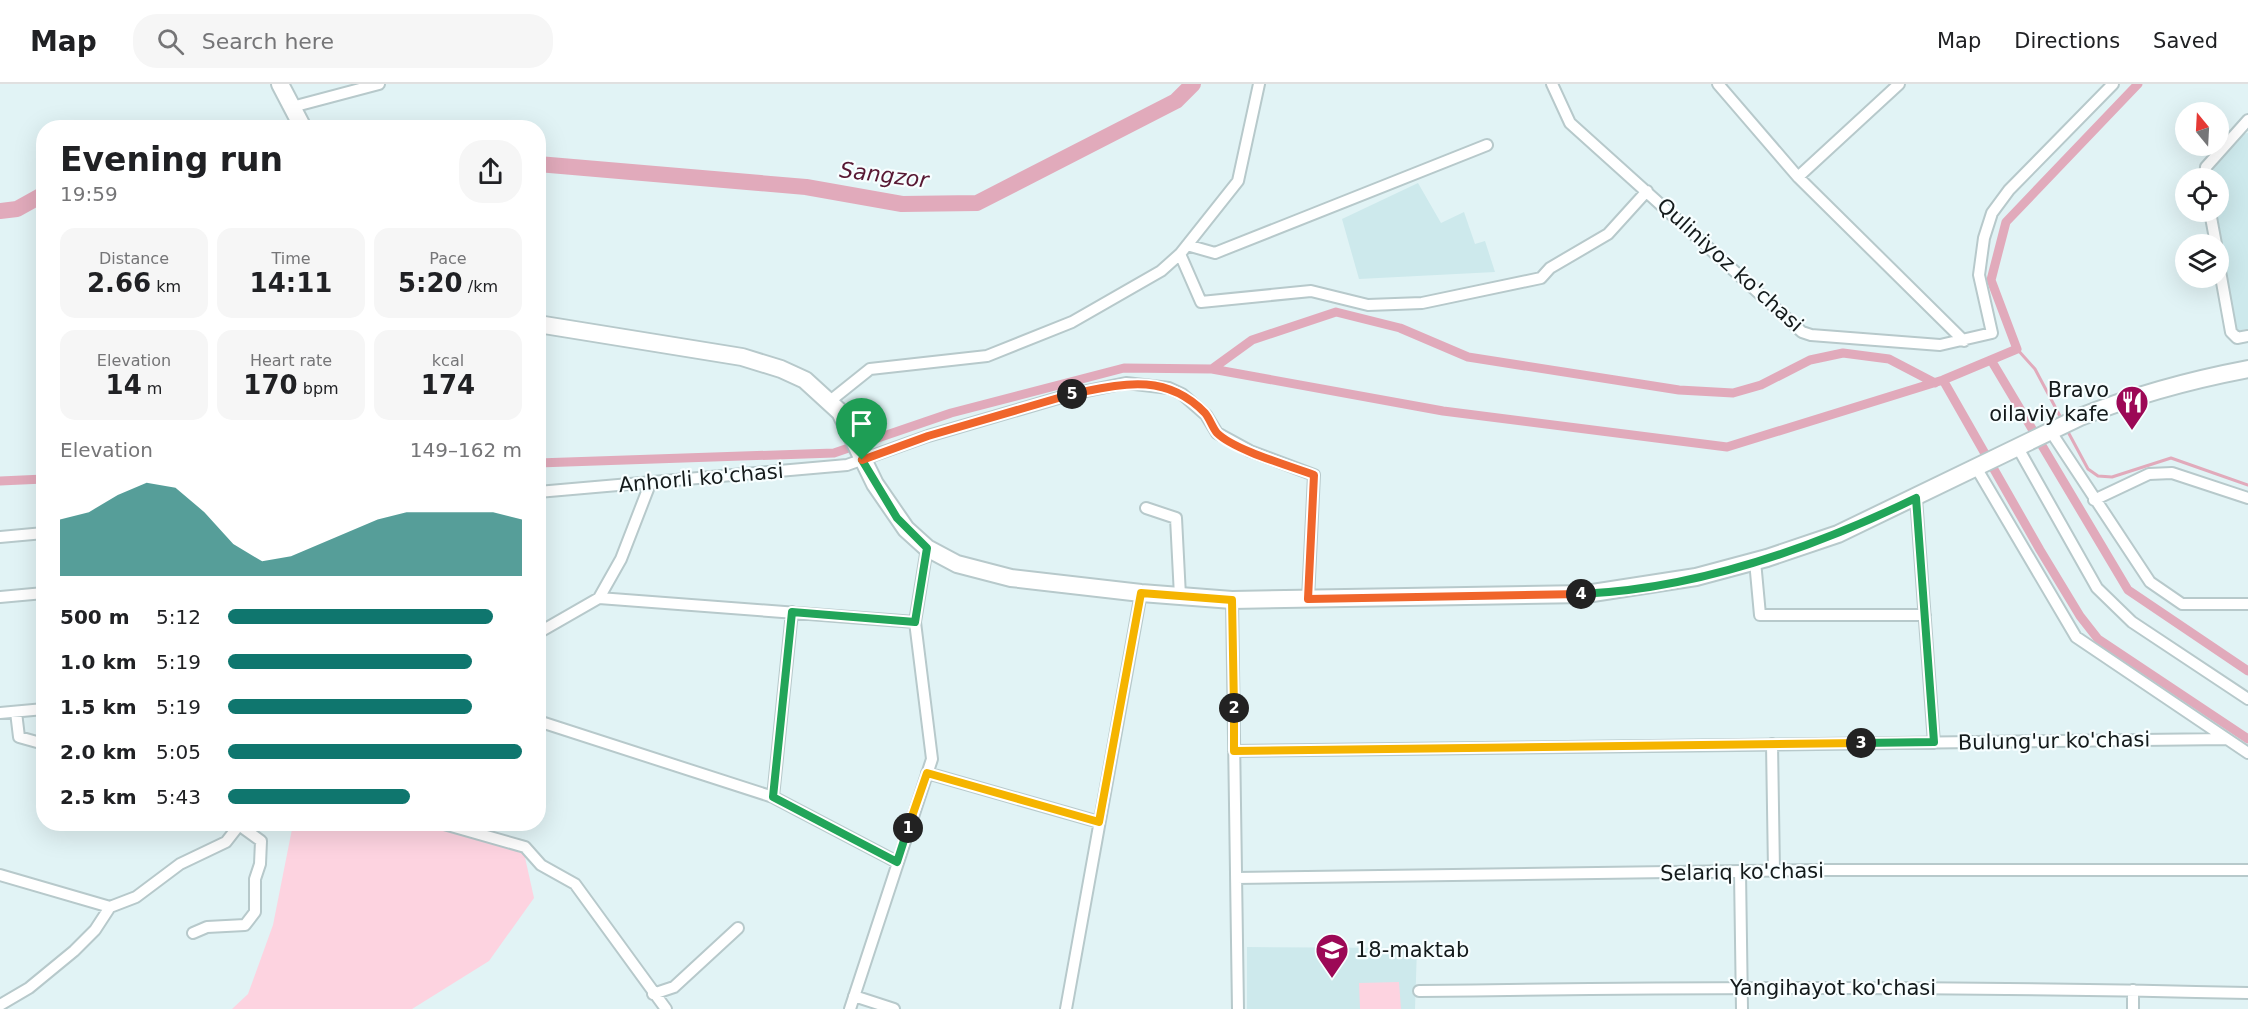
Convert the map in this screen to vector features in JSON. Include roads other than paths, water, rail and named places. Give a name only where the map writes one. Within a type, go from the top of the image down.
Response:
[{"type":"main road","points":[[280,84],[299,120]]},
{"type":"main road","points":[[546,325],[758,361],[804,380],[830,401],[848,425],[862,460],[897,518],[927,548],[957,564],[988,573],[1141,593],[1232,600],[1586,594],[1659,584],[1755,561],[1838,534],[2056,429],[2154,390],[2248,369]]},
{"type":"street","points":[[292,107],[379,84]]},
{"type":"street","points":[[830,401],[870,369],[987,356],[1072,322],[1161,272],[1183,250],[1238,181],[1259,84]]},
{"type":"street","name":"Quliniyoz ko'chasi","points":[[1552,84],[1570,123],[1802,332],[1811,335],[1940,345],[1992,333],[1979,274],[1984,238],[1992,213],[2009,190],[2113,84]]},
{"type":"street","points":[[1718,84],[1798,177],[1964,341]]},
{"type":"street","points":[[1798,177],[1899,84]]},
{"type":"street","points":[[2206,168],[2248,120]]},
{"type":"street","points":[[1183,250],[1215,253],[1487,145]]},
{"type":"street","points":[[1183,250],[1201,302],[1311,291],[1368,305],[1422,303],[1525,284],[1541,278],[1550,268],[1608,234],[1647,191]]},
{"type":"street","points":[[2223,288],[2231,332],[2236,338],[2248,336]]},
{"type":"street","name":"Anhorli ko'chasi","points":[[546,491],[847,465],[928,436],[1072,394],[1126,383],[1169,388],[1182,394],[1206,415],[1217,433],[1250,452],[1314,475],[1308,599]]},
{"type":"street","points":[[2056,429],[2094,500],[2150,582],[2182,604],[2248,604]]},
{"type":"street","points":[[2016,449],[2097,588],[2132,622],[2248,699]]},
{"type":"street","points":[[1978,468],[2076,637],[2248,753]]},
{"type":"street","points":[[2094,500],[2149,474],[2172,473],[2248,498]]},
{"type":"street","points":[[546,628],[599,598],[621,559],[650,484]]},
{"type":"street","points":[[1916,498],[1934,742]]},
{"type":"street","points":[[1146,508],[1176,518],[1180,596]]},
{"type":"street","points":[[0,537],[36,534]]},
{"type":"street","points":[[850,1009],[932,759],[915,622],[927,548]]},
{"type":"street","points":[[1755,561],[1760,615],[1925,615]]},
{"type":"street","points":[[1066,1009],[1141,593]]},
{"type":"street","points":[[0,597],[36,594]]},
{"type":"street","points":[[599,598],[915,622]]},
{"type":"street","points":[[1232,600],[1238,1009]]},
{"type":"street","points":[[773,797],[792,612]]},
{"type":"street","points":[[0,713],[36,710]]},
{"type":"street","points":[[16,712],[19,737],[36,742]]},
{"type":"street","points":[[546,724],[773,797],[897,862]]},
{"type":"street","name":"Bulung'ur ko'chasi","points":[[1234,751],[2227,739]]},
{"type":"street","points":[[1773,744],[1774,871]]},
{"type":"street","points":[[927,773],[1099,822]]},
{"type":"street","points":[[0,1005],[29,988],[74,951],[94,930],[110,907],[136,897],[180,864],[226,842],[234,831]]},
{"type":"street","points":[[193,933],[207,927],[245,925],[255,912],[255,879],[260,864],[261,841],[248,831]]},
{"type":"street","points":[[469,831],[525,847],[541,865],[575,884],[666,1009]]},
{"type":"street","name":"Selariq ko'chasi","points":[[1236,878],[1774,871],[2248,870]]},
{"type":"street","points":[[1740,872],[1742,1009]]},
{"type":"street","points":[[0,875],[110,907]]},
{"type":"street","points":[[653,994],[674,987],[738,928]]},
{"type":"street","name":"Yangihayot ko'chasi","points":[[1419,991],[1742,988],[2133,990],[2248,993]]},
{"type":"street","points":[[2133,990],[2133,1009]]},
{"type":"street","points":[[854,996],[894,1009]]},
{"type":"waterway","name":"Sangzor","points":[[546,165],[806,187],[902,204],[977,203],[1176,101],[1193,84]]},
{"type":"waterway","points":[[546,463],[834,453],[951,413],[1124,368],[1212,369],[1443,411],[1727,447],[1943,380],[2017,349],[1991,280],[2006,222],[2138,84]]},
{"type":"waterway","name":"Sangzor","points":[[0,211],[17,209],[36,198]]},
{"type":"waterway","points":[[1212,369],[1252,340],[1336,312],[1400,328],[1468,357],[1679,390],[1733,393],[1761,385],[1810,360],[1843,353],[1889,359],[1935,383]]},
{"type":"waterway","points":[[2017,349],[2035,369],[2061,418]]},
{"type":"waterway","points":[[1991,360],[2128,590],[2248,671]]},
{"type":"waterway","points":[[1943,380],[2040,550],[2080,616],[2098,639],[2248,739]]},
{"type":"waterway","points":[[2067,430],[2088,469],[2098,476],[2112,477],[2171,458],[2248,485]]},
{"type":"waterway","points":[[0,481],[36,479]]},
{"type":"place","name":"Bravo oilaviy kafe","points":[[2132,431]]},
{"type":"place","name":"18-maktab","points":[[1332,979]]}]
